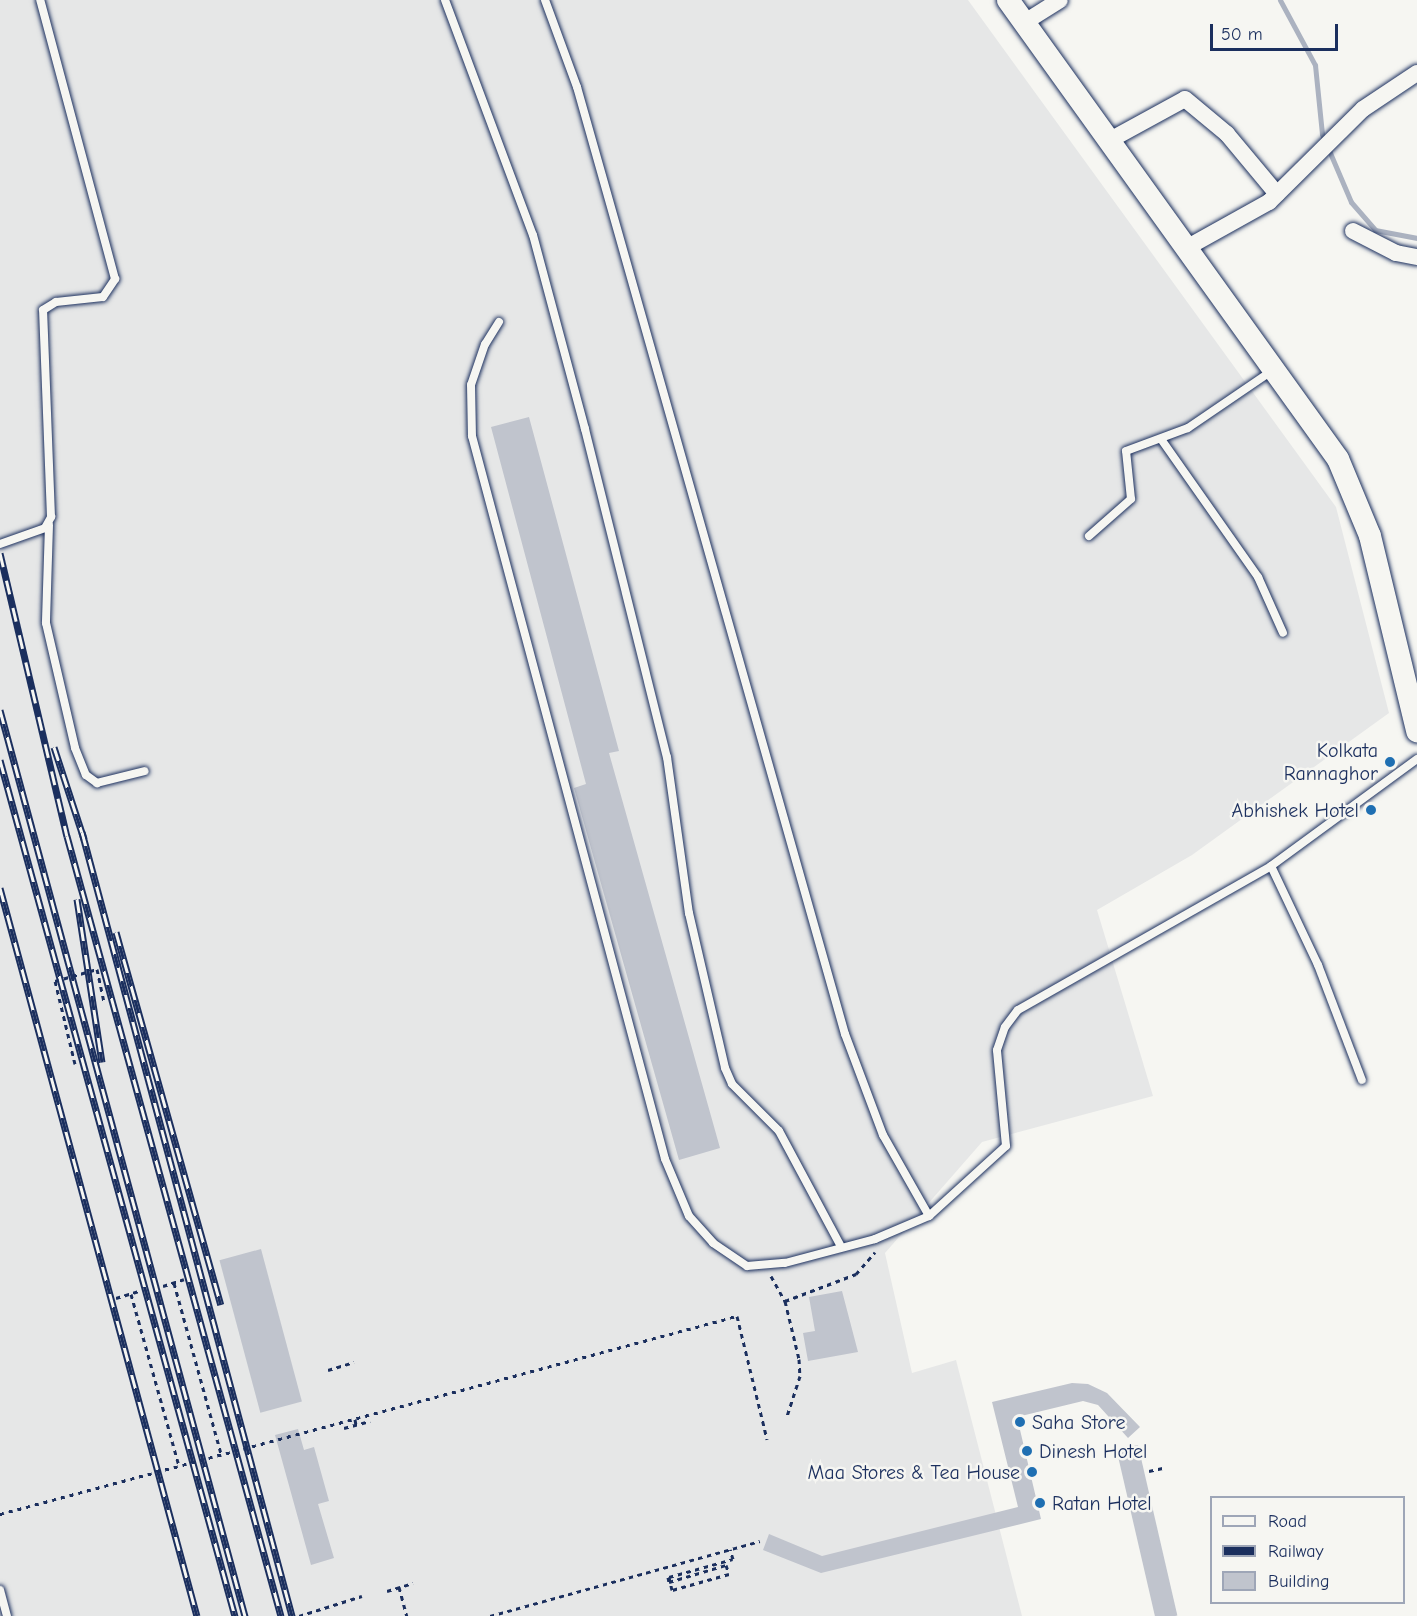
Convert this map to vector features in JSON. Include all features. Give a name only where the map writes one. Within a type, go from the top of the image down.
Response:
[{"type":"main road","points":[[1008,0],[1322,434],[1355,494],[1411,673],[1417,731]]},
{"type":"street","points":[[1025,22],[1060,0]]},
{"type":"street","points":[[1188,247],[1277,194],[1313,159],[1336,132],[1417,73]]},
{"type":"street","points":[[1110,140],[1185,99],[1227,134],[1277,194]]},
{"type":"street","points":[[1353,231],[1396,253],[1417,257]]},
{"type":"lane","points":[[40,0],[115,279],[103,297],[56,302],[43,310],[49,525],[46,623],[83,766],[97,783],[145,771]]},
{"type":"lane","points":[[445,0],[533,235],[585,429],[667,757],[689,914],[725,1068],[732,1084],[779,1131],[840,1245]]},
{"type":"lane","points":[[546,0],[577,87],[845,1034],[883,1135],[929,1216]]},
{"type":"lane","points":[[499,322],[474,375],[472,436],[665,1159],[689,1216],[713,1242],[747,1266],[770,1267],[840,1245],[875,1239],[929,1216],[1006,1146],[996,1067],[1000,1038],[1010,1018],[1050,988],[1271,866],[1417,759]]},
{"type":"lane","points":[[1089,536],[1131,499],[1126,451],[1188,428],[1275,369]]},
{"type":"lane","points":[[1161,439],[1258,577],[1283,633]]},
{"type":"lane","points":[[0,544],[49,525]]},
{"type":"lane","points":[[1271,866],[1318,965],[1362,1080]]},
{"type":"lane","points":[[0,1590],[7,1616]]},
{"type":"path","points":[[75,1064],[55,981],[97,969],[105,1003]]},
{"type":"path","points":[[785,1301],[856,1274],[871,1259],[875,1239]]},
{"type":"path","points":[[770,1267],[785,1301],[800,1376],[786,1416]]},
{"type":"path","points":[[163,1286],[184,1279]]},
{"type":"path","points":[[174,1282],[221,1454]]},
{"type":"path","points":[[116,1298],[139,1291]]},
{"type":"path","points":[[131,1294],[179,1466]]},
{"type":"path","points":[[0,1514],[737,1316],[767,1439]]},
{"type":"path","points":[[328,1370],[354,1362]]},
{"type":"path","points":[[355,1419],[356,1425]]},
{"type":"path","points":[[344,1428],[370,1421]]},
{"type":"path","points":[[1149,1471],[1163,1468]]},
{"type":"path","points":[[489,1616],[760,1541]]},
{"type":"path","points":[[667,1567],[669,1582],[681,1578],[726,1565],[729,1574],[672,1590],[671,1583],[669,1577],[733,1559],[730,1549]]},
{"type":"path","points":[[387,1591],[413,1583]]},
{"type":"path","points":[[399,1587],[407,1616]]},
{"type":"path","points":[[299,1616],[362,1596]]},
{"type":"path","points":[[317,1610],[319,1616]]},
{"type":"shaded area","points":[[0,0],[968,0],[1336,507],[1389,713],[1192,855],[1097,910],[1153,1096],[982,1142],[885,1253],[912,1373],[956,1360],[1022,1616],[0,1616]]},
{"type":"building","points":[[529,417],[619,751],[609,753],[720,1148],[679,1160],[574,788],[586,784],[491,427]]},
{"type":"building","points":[[261,1249],[302,1402],[260,1413],[219,1260]]},
{"type":"building","points":[[842,1291],[858,1352],[808,1361],[803,1333],[815,1331],[809,1297]]},
{"type":"building","points":[[1072,1383],[1088,1384],[1107,1393],[1140,1427],[1128,1438],[1098,1405],[1083,1401],[1017,1417],[1041,1519],[821,1573],[763,1550],[769,1534],[822,1556],[1018,1507],[992,1402]]},
{"type":"building","points":[[298,1429],[304,1450],[314,1447],[329,1501],[318,1504],[334,1558],[311,1565],[275,1435]]},
{"type":"building","points":[[1138,1445],[1177,1616],[1155,1616],[1117,1450]]},
{"type":"waterway","points":[[1280,0],[1315,65],[1322,134],[1351,202],[1375,230],[1417,238]]},
{"type":"railway","points":[[0,553],[67,836],[281,1616]]},
{"type":"railway","points":[[0,710],[245,1616]]},
{"type":"railway","points":[[54,747],[84,839]]},
{"type":"railway","points":[[0,760],[235,1616]]},
{"type":"railway","points":[[82,832],[292,1616]]},
{"type":"railway","points":[[0,888],[197,1616]]},
{"type":"railway","points":[[77,899],[102,1062]]},
{"type":"railway","points":[[116,932],[221,1305]]},
{"type":"place","name":"Kolkata Rannaghor","points":[[1390,762]]},
{"type":"place","name":"Abhishek Hotel","points":[[1371,810]]},
{"type":"place","name":"Saha Store","points":[[1020,1422]]},
{"type":"place","name":"Dinesh Hotel","points":[[1027,1451]]},
{"type":"place","name":"Maa Stores & Tea House","points":[[1032,1472]]},
{"type":"place","name":"Ratan Hotel","points":[[1040,1503]]}]
